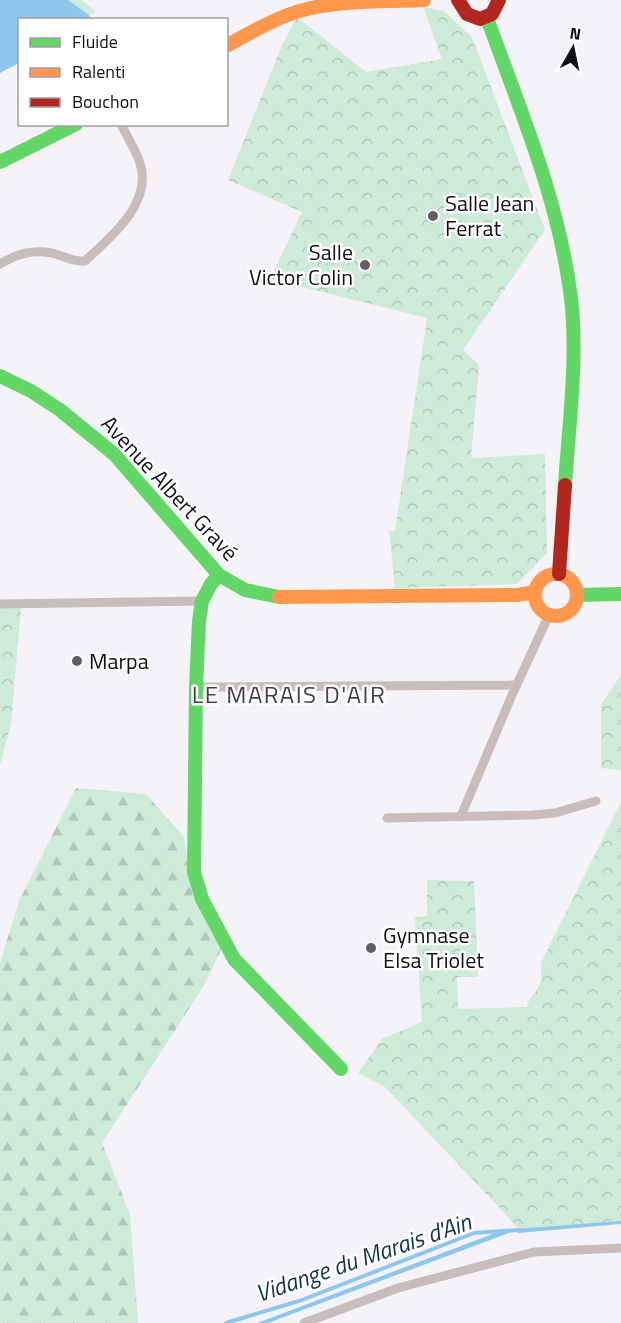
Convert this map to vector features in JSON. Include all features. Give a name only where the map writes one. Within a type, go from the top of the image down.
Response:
[{"type":"street","points":[[228,45],[307,5],[326,6],[424,0]]},
{"type":"street","points":[[458,0],[464,14],[479,20],[495,12],[499,0]]},
{"type":"street","points":[[487,18],[549,192],[559,227],[572,299],[573,355],[559,574]]},
{"type":"street","points":[[0,162],[72,126]]},
{"type":"street","points":[[0,264],[16,255],[34,251],[51,253],[77,262],[85,261],[121,225],[136,204],[141,191],[142,179],[140,164],[122,126]]},
{"type":"street","name":"Avenue Albert Gravé","points":[[0,376],[18,383],[55,404],[96,438],[114,454],[219,575],[245,590],[273,597],[507,595],[535,592]]},
{"type":"street","points":[[559,574],[570,579],[577,589],[576,602],[568,612],[555,616],[549,615],[538,606],[535,592],[546,576],[559,574]]},
{"type":"street","points":[[219,575],[202,601],[199,621],[194,872],[202,899],[234,958],[341,1069]]},
{"type":"street","points":[[577,595],[621,594]]},
{"type":"street","points":[[0,604],[202,601]]},
{"type":"street","points":[[461,816],[549,615]]},
{"type":"street","points":[[196,687],[517,685]]},
{"type":"street","points":[[387,818],[533,815],[555,813],[596,801]]},
{"type":"street","points":[[304,1323],[398,1288],[534,1252],[621,1248]]},
{"type":"green space","points":[[68,0],[82,0],[96,12],[89,15]]},
{"type":"green space","points":[[423,7],[444,11],[472,37],[545,230],[463,350],[479,365],[471,458],[545,454],[547,553],[517,584],[395,588],[389,531],[395,531],[427,318],[270,279],[302,212],[228,180],[282,45],[297,17],[366,72],[442,59]]},
{"type":"green space","points":[[21,607],[11,724],[0,765],[0,608]]},
{"type":"green space","points":[[621,675],[621,770],[601,768],[601,704]]},
{"type":"green space","points":[[76,788],[146,794],[184,837],[193,896],[222,948],[203,987],[102,1143],[130,1214],[138,1323],[0,1323],[0,963],[19,901]]},
{"type":"green space","points":[[621,802],[621,1223],[521,1231],[385,1087],[358,1073],[382,1039],[422,1022],[415,917],[427,916],[427,880],[474,881],[478,977],[457,977],[458,1009],[527,1007],[540,984],[541,963]]},
{"type":"water","points":[[0,0],[68,0],[89,15],[90,18],[18,18],[18,64],[0,73]]},
{"type":"water","points":[[621,1221],[621,1224],[518,1233],[515,1229]]},
{"type":"water","points":[[506,1229],[509,1233],[268,1323],[257,1323]]},
{"type":"waterway","name":"Vidange du Marais d'Ain","points":[[226,1323],[302,1300],[474,1233],[519,1230]]},
{"type":"traffic: fast","points":[[487,18],[537,156],[565,262],[571,298],[574,344],[565,485]]},
{"type":"traffic: fast","points":[[0,162],[72,126]]},
{"type":"traffic: fast","points":[[0,376],[31,391],[60,410],[114,454],[219,575],[245,590],[279,597]]},
{"type":"traffic: fast","points":[[219,575],[202,601],[199,621],[194,872],[202,899],[234,959],[341,1069]]},
{"type":"traffic: fast","points":[[577,595],[621,594]]},
{"type":"traffic: slow","points":[[228,45],[275,20],[307,9],[350,3],[424,0]]},
{"type":"traffic: slow","points":[[556,574],[571,580],[577,595],[571,610],[556,616],[541,610],[535,595],[541,580],[556,574]]},
{"type":"traffic: slow","points":[[279,597],[518,595],[535,592]]},
{"type":"traffic: jam","points":[[458,0],[467,14],[480,19],[492,14],[499,0]]},
{"type":"traffic: jam","points":[[559,574],[565,485]]},
{"type":"place","name":"Salle Jean Ferrat","points":[[433,216]]},
{"type":"place","name":"Salle Victor Colin","points":[[365,265]]},
{"type":"place","name":"Marpa","points":[[77,661]]},
{"type":"place","name":"Gymnase Elsa Triolet","points":[[371,948]]},
{"type":"district","name":"LE MARAIS D'AIR","points":[[289,694]]}]
